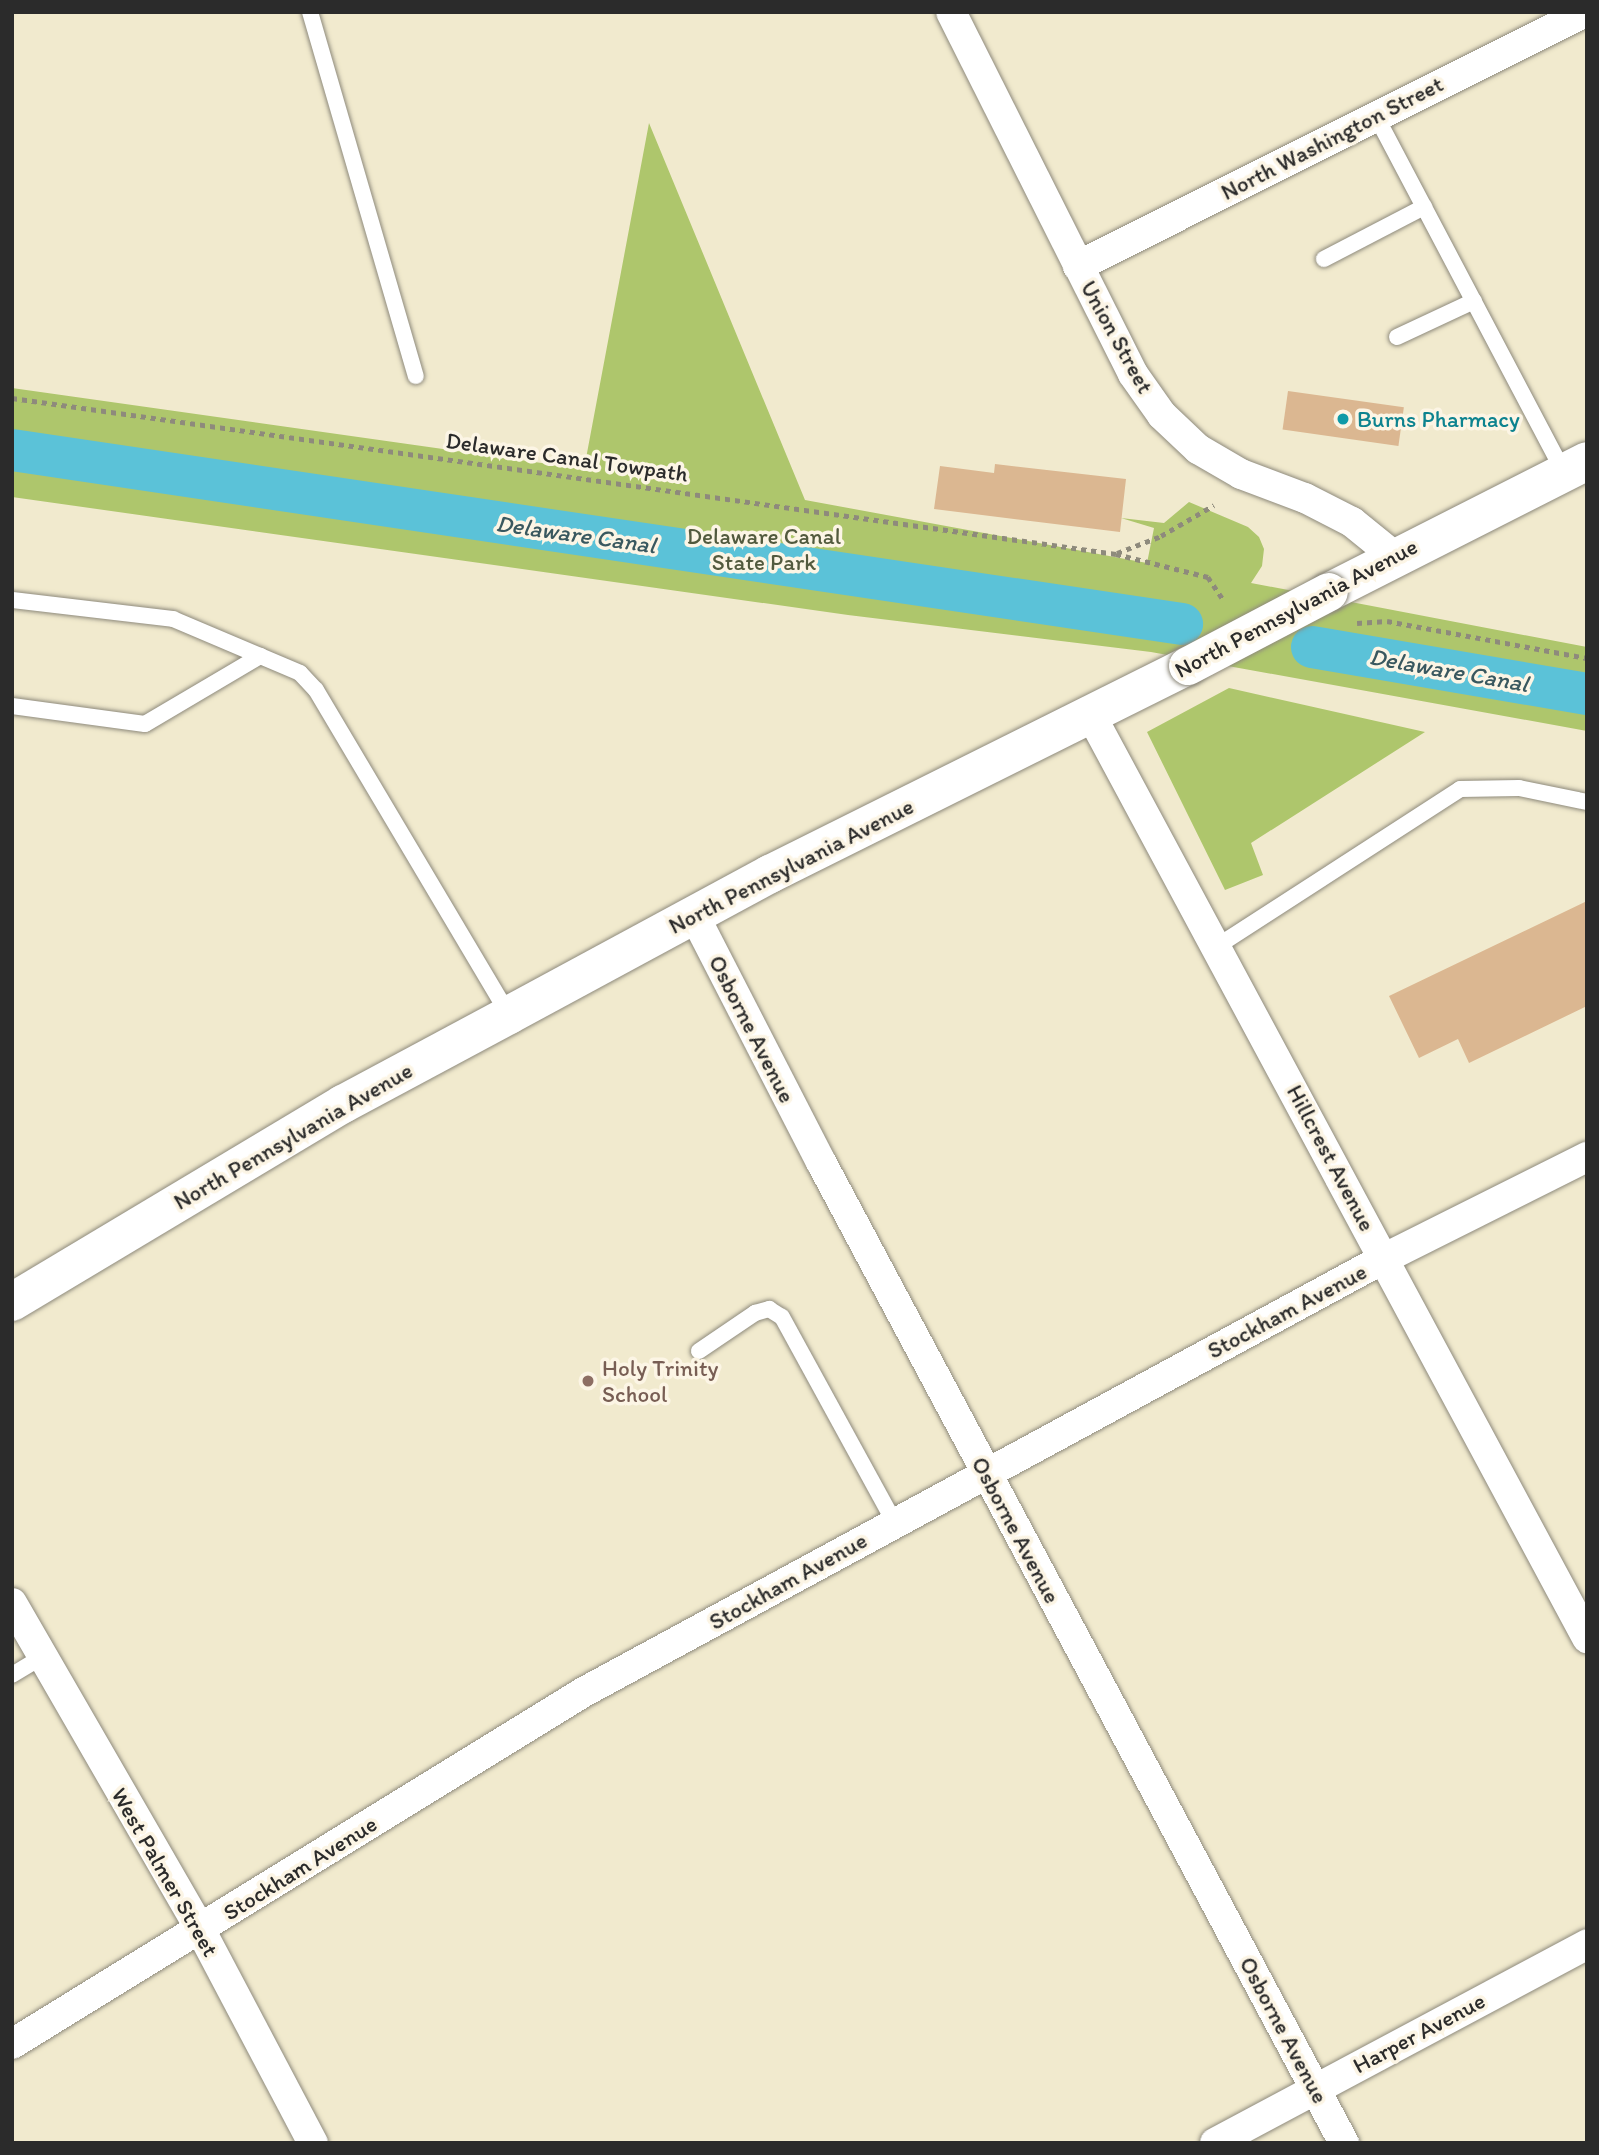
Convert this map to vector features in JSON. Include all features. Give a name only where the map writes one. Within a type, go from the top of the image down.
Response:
[{"type":"main road","name":"North Pennsylvania Avenue","points":[[12,1302],[343,1104],[694,915],[1092,717],[1394,556],[1575,466]]},
{"type":"street","name":"Union Street","points":[[951,12],[1133,374],[1162,415],[1198,449],[1241,474],[1305,498],[1352,522],[1394,556]]},
{"type":"street","name":"North Washington Street","points":[[1078,265],[1586,12]]},
{"type":"street","name":"Hillcrest Avenue","points":[[1092,717],[1587,1637]]},
{"type":"street","name":"Osborne Avenue","points":[[694,915],[986,1474],[1344,2143]]},
{"type":"street","name":"Stockham Avenue","points":[[12,2044],[582,1693],[1385,1258],[1587,1157]]},
{"type":"street","name":"West Palmer Street","points":[[12,1603],[200,1929],[313,2143]]},
{"type":"street","name":"Harper Avenue","points":[[1215,2143],[1587,1944]]},
{"type":"lane","points":[[310,12],[416,376]]},
{"type":"lane","points":[[1376,116],[1474,301],[1575,466]]},
{"type":"lane","points":[[1324,259],[1423,207]]},
{"type":"lane","points":[[1396,337],[1474,301]]},
{"type":"lane","points":[[12,600],[173,619],[300,673],[316,690],[509,1015]]},
{"type":"lane","points":[[12,706],[145,724],[260,656]]},
{"type":"lane","points":[[1216,947],[1460,789],[1519,788],[1587,802]]},
{"type":"lane","points":[[699,1351],[755,1313],[769,1309],[782,1317],[895,1523]]},
{"type":"lane","points":[[12,1675],[42,1657]]},
{"type":"path","name":"Delaware Canal Towpath","points":[[12,398],[1116,554],[1161,536],[1214,505]]},
{"type":"green space","name":"Delaware Canal State Park","points":[[649,123],[805,500],[1147,563],[1154,528],[1121,518],[1164,523],[1189,502],[1248,527],[1259,537],[1264,549],[1262,566],[1251,583],[1587,647],[1587,731],[1151,652],[848,615],[12,497],[12,388],[584,469]]},
{"type":"green space","points":[[1229,688],[1425,732],[1251,843],[1263,875],[1225,890],[1147,732]]},
{"type":"building","name":"Burns Pharmacy","points":[[1288,391],[1404,407],[1398,446],[1283,430]]},
{"type":"building","points":[[995,464],[1126,479],[1120,532],[934,509],[940,466],[994,473]]},
{"type":"building","points":[[1587,901],[1587,1006],[1469,1063],[1458,1039],[1419,1058],[1389,996]]},
{"type":"waterway","name":"Delaware Canal","points":[[12,450],[1182,624]]},
{"type":"waterway","name":"Delaware Canal","points":[[1312,647],[1587,694]]},
{"type":"place","name":"Burns Pharmacy","points":[[1343,419]]},
{"type":"place","name":"Holy Trinity School","points":[[588,1381]]}]
